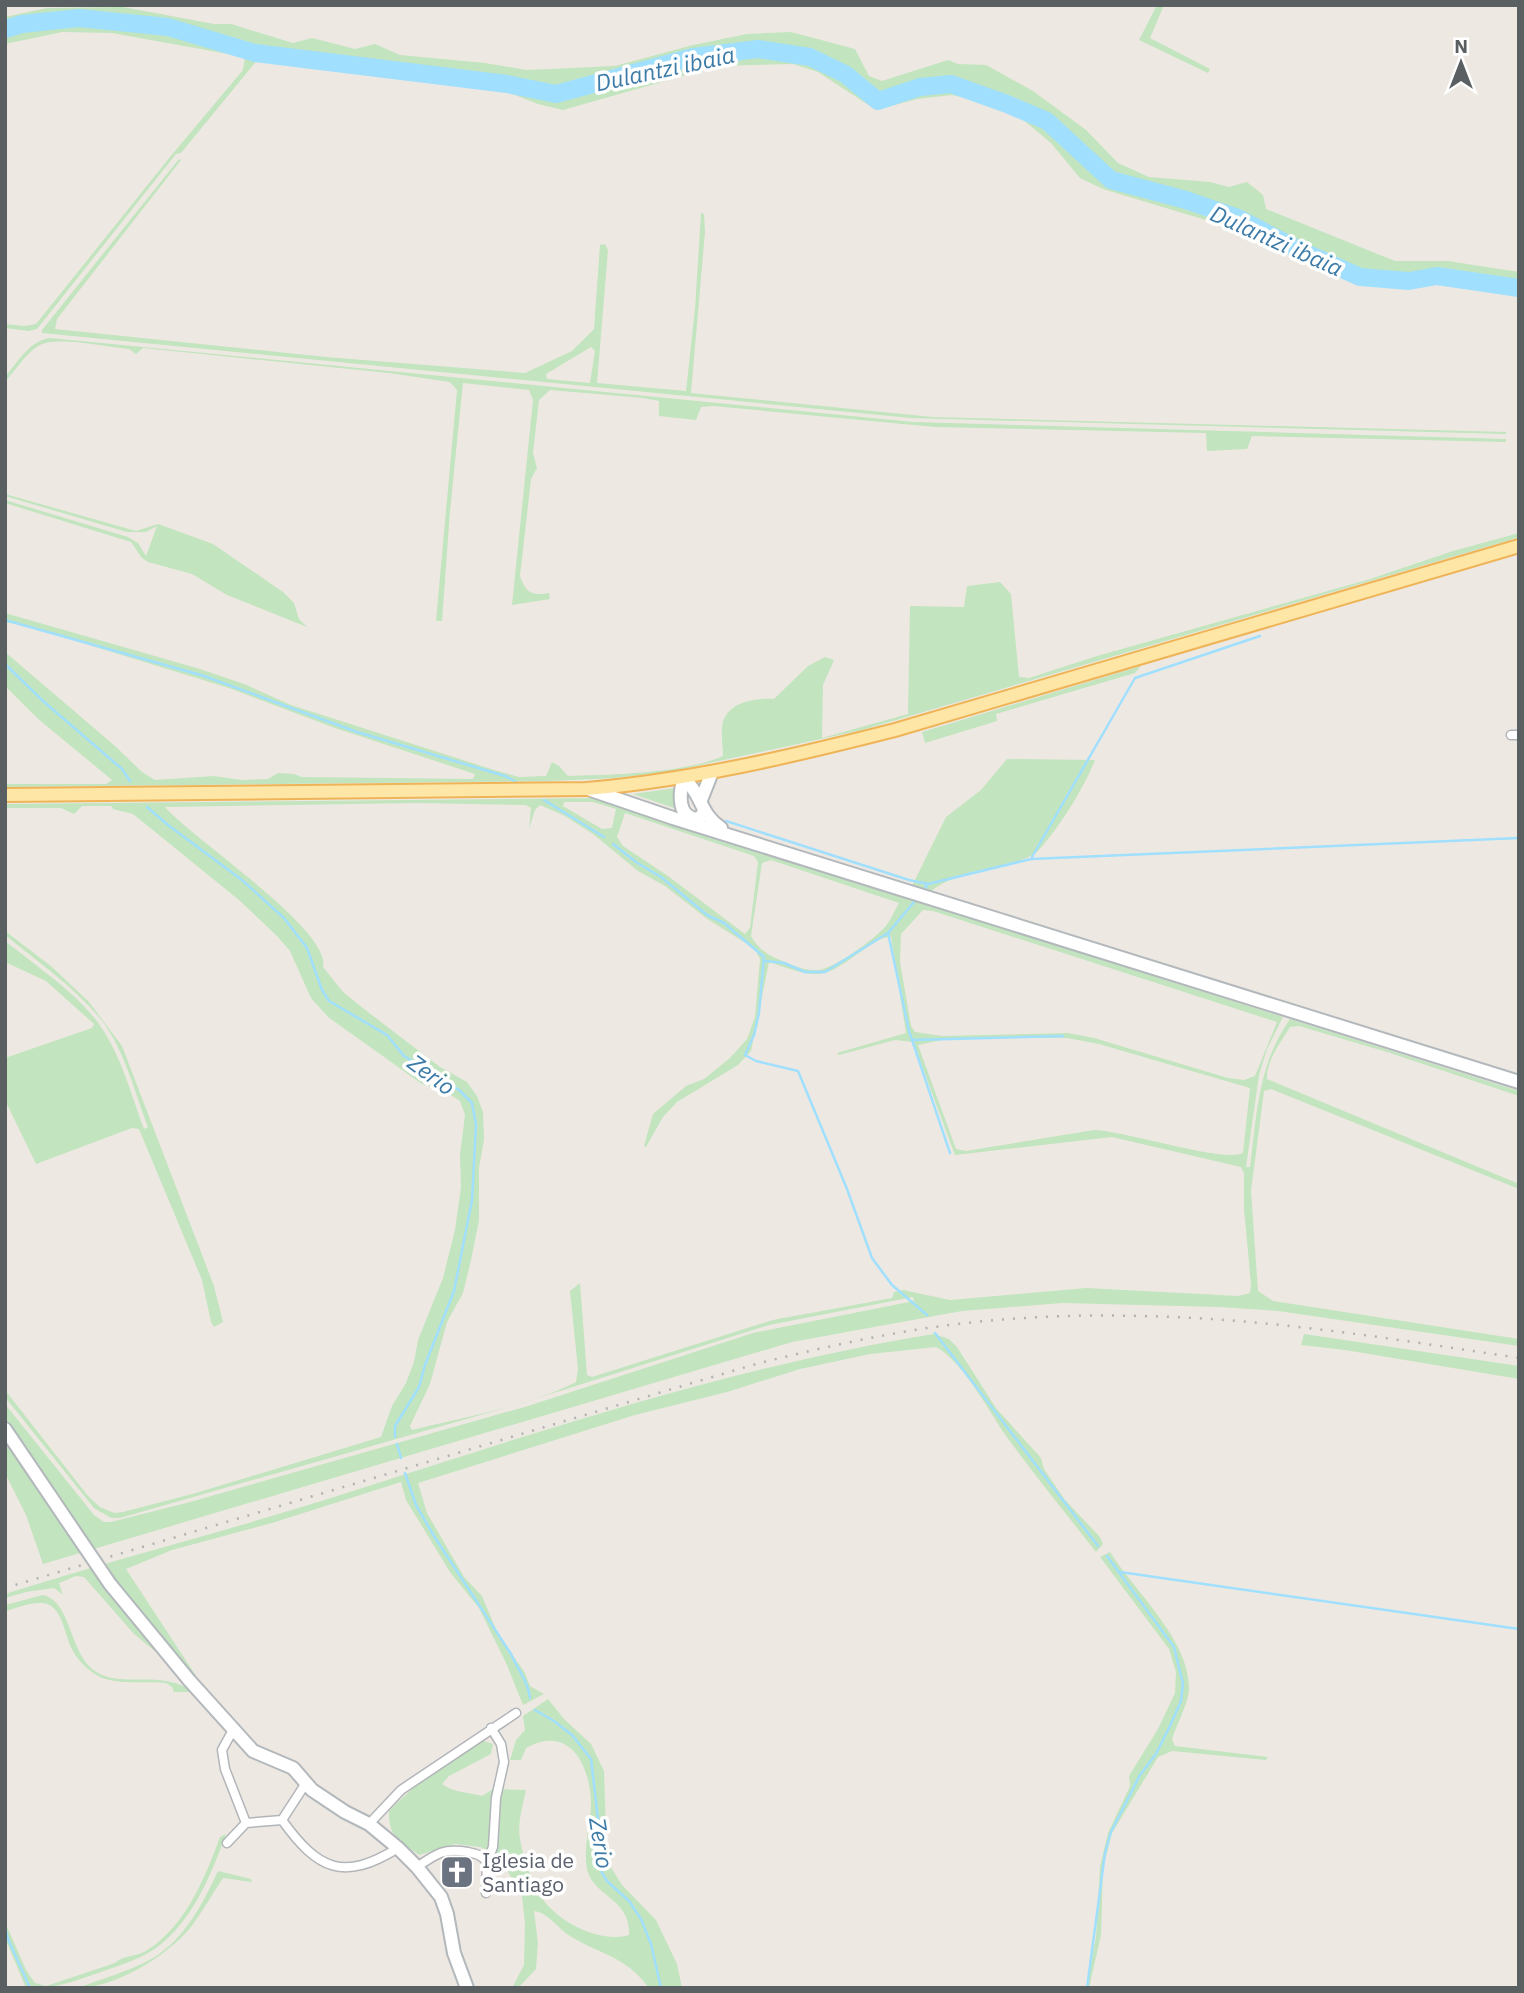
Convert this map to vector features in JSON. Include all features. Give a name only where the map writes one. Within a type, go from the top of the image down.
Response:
[{"type":"main road","points":[[5,795],[587,789],[684,778],[895,730],[1519,546]]},
{"type":"street","points":[[697,814],[712,772]]},
{"type":"street","points":[[684,778],[697,814]]},
{"type":"street","points":[[684,778],[679,793],[683,809],[688,817],[697,814]]},
{"type":"street","points":[[587,789],[697,814],[733,835],[1519,1082]]},
{"type":"street","points":[[5,1429],[110,1584],[233,1730],[253,1751],[292,1768],[324,1800],[369,1824],[398,1848],[441,1896],[457,1964],[467,1988]]},
{"type":"street","points":[[369,1824],[401,1790],[516,1713]]},
{"type":"street","points":[[486,1893],[487,1863],[493,1847],[496,1798],[504,1762],[501,1744],[491,1728]]},
{"type":"street","points":[[233,1730],[222,1751],[246,1823]]},
{"type":"street","points":[[282,1820],[306,1783]]},
{"type":"street","points":[[282,1820],[312,1856],[333,1868],[352,1867],[379,1859],[398,1848]]},
{"type":"street","points":[[228,1843],[246,1823],[282,1820]]},
{"type":"street","points":[[417,1867],[437,1853],[451,1849],[480,1855],[487,1863]]},
{"type":"green space","points":[[1157,5],[1164,5],[1150,38],[1210,69],[1208,73],[1139,40]]},
{"type":"green space","points":[[123,7],[214,24],[231,24],[293,43],[312,38],[355,49],[375,44],[400,55],[527,70],[615,66],[747,34],[791,32],[855,49],[869,76],[882,81],[948,60],[958,64],[986,65],[1033,91],[1086,130],[1118,163],[1149,177],[1210,182],[1229,187],[1247,182],[1263,195],[1266,209],[1395,261],[1448,261],[1519,272],[1519,295],[1433,280],[1391,283],[1352,277],[1209,221],[1103,189],[1080,178],[1051,143],[1016,114],[982,101],[952,95],[917,99],[876,110],[818,72],[793,64],[718,66],[563,110],[538,104],[495,87],[292,66],[258,59],[181,153],[176,154],[37,329],[29,331],[5,328],[5,324],[36,324],[243,70],[245,57],[112,33],[62,32],[5,44],[5,17],[47,8]]},
{"type":"green space","points":[[179,159],[181,160],[57,319],[55,329],[326,357],[525,373],[572,351],[594,329],[600,245],[605,244],[608,250],[597,383],[686,391],[701,213],[704,214],[705,232],[691,393],[932,417],[1506,434],[911,418],[42,333]],"holes":[[[591,347],[595,351],[590,383],[547,379],[546,374]]]},
{"type":"green space","points":[[50,338],[913,422],[1506,439],[1506,442],[1252,436],[1247,449],[1207,451],[1206,433],[935,427],[713,406],[701,407],[696,420],[659,416],[659,401],[550,390],[539,400],[533,453],[537,468],[531,479],[520,576],[530,592],[549,593],[550,599],[512,605],[533,400],[529,390],[463,383],[442,621],[436,621],[457,390],[450,382],[389,373],[143,348],[136,354],[129,349],[56,342],[33,349],[5,382],[5,377],[25,353],[36,343]]},
{"type":"green space","points":[[5,494],[136,531],[158,524],[213,544],[283,592],[294,603],[299,619],[307,627],[227,595],[192,574],[148,562],[131,542],[5,503],[5,500],[128,537],[138,543],[146,556],[157,526],[146,532],[127,532]]},
{"type":"green space","points":[[1519,533],[1519,537],[1510,540],[862,730],[668,772],[550,781],[5,787],[5,784],[106,784],[112,780],[37,718],[5,686],[5,652],[142,772],[155,780],[214,776],[242,780],[268,779],[278,773],[302,777],[473,779],[475,774],[335,728],[229,688],[34,628],[5,622],[5,613],[200,669],[244,684],[291,705],[519,777],[546,776],[552,762],[568,776],[605,775],[669,770],[723,756],[722,728],[728,712],[741,703],[774,699],[808,666],[825,657],[834,660],[823,685],[822,738],[908,714],[910,606],[964,607],[967,586],[1000,582],[1011,594],[1019,677],[1029,678]]},
{"type":"green space","points":[[1141,666],[1135,673],[996,714],[997,721],[925,743],[922,732]]},
{"type":"green space","points":[[1007,759],[1095,760],[1070,807],[1036,853],[1013,863],[958,877],[930,892],[912,886],[946,817],[981,790]]},
{"type":"green space","points":[[675,788],[677,809],[633,794]]},
{"type":"green space","points":[[600,798],[624,808],[1283,1017],[1267,1049],[1259,1075],[1246,1167],[1250,1167],[1257,1109],[1265,1072],[1279,1036],[1290,1019],[1519,1091],[1519,1096],[1387,1052],[1299,1026],[1290,1027],[1271,1059],[1267,1079],[1519,1184],[1519,1189],[1271,1089],[1264,1091],[1251,1191],[1258,1291],[1273,1301],[1519,1339],[1519,1346],[1278,1311],[1220,1307],[1062,1303],[962,1311],[792,1342],[43,1564],[26,1515],[5,1473],[5,1439],[82,1533],[5,1419],[5,1404],[94,1515],[104,1522],[111,1522],[528,1406],[753,1333],[914,1301],[913,1297],[769,1325],[539,1398],[576,1382],[578,1369],[570,1291],[580,1283],[587,1375],[592,1377],[773,1320],[892,1298],[894,1292],[903,1290],[950,1300],[1086,1288],[1238,1296],[1250,1293],[1251,1284],[1244,1209],[1244,1173],[1241,1167],[1112,1137],[955,1155],[913,1042],[895,1040],[839,1055],[837,1053],[906,1033],[891,937],[878,940],[839,966],[820,974],[800,972],[769,962],[751,1051],[738,1065],[677,1102],[663,1117],[646,1147],[644,1146],[653,1114],[686,1086],[704,1079],[730,1058],[747,1039],[755,1017],[760,959],[755,949],[706,918],[665,886],[638,871],[593,834],[565,816],[540,805],[535,810],[529,829],[531,808],[526,805],[417,803],[165,807],[284,908],[306,931],[320,951],[323,967],[343,992],[440,1067],[467,1082],[477,1096],[483,1112],[484,1139],[479,1168],[479,1220],[463,1293],[447,1322],[430,1384],[410,1426],[412,1430],[536,1398],[120,1518],[111,1518],[94,1508],[5,1397],[5,1390],[88,1496],[100,1507],[114,1513],[196,1493],[381,1437],[392,1406],[406,1383],[418,1340],[443,1278],[455,1230],[461,1187],[460,1155],[465,1115],[460,1101],[445,1091],[422,1084],[328,1017],[311,998],[290,951],[277,936],[239,900],[133,814],[113,809],[111,806],[82,806],[74,814],[61,808],[5,808],[5,804]],"holes":[[[564,802],[593,802],[616,809],[612,828],[602,829],[563,806]],[[625,813],[754,856],[758,862],[750,928],[745,934],[623,846],[617,837]],[[771,860],[899,903],[880,932],[853,953],[824,969],[803,969],[767,954],[751,936],[762,863]],[[923,910],[933,911],[1277,1022],[1255,1076],[1244,1080],[1228,1078],[1094,1038],[1068,1033],[942,1036],[915,1032],[911,1026],[900,962],[901,934]],[[951,1038],[1067,1038],[1099,1044],[1250,1088],[1243,1153],[1216,1154],[1094,1130],[966,1151],[956,1149],[918,1045]]]},
{"type":"green space","points":[[5,931],[52,967],[89,1002],[122,1046],[214,1286],[223,1322],[214,1327],[202,1280],[139,1129],[132,1128],[36,1164],[5,1100],[5,1058],[92,1028],[94,1024],[46,981],[5,962],[5,941],[68,990],[99,1024],[119,1062],[144,1129],[148,1127],[123,1059],[103,1022],[69,987],[5,935]]},
{"type":"green space","points":[[934,1334],[949,1339],[957,1347],[996,1408],[1041,1458],[1044,1469],[1065,1500],[1100,1537],[1103,1544],[1096,1552],[1009,1440],[957,1364],[936,1347],[870,1354],[800,1369],[727,1392],[635,1415],[418,1483],[427,1513],[464,1577],[482,1596],[498,1634],[525,1673],[530,1686],[544,1694],[523,1705],[479,1608],[450,1572],[406,1500],[401,1482],[272,1523],[172,1550],[126,1569],[202,1685],[145,1620],[103,1582],[162,1657],[134,1634],[84,1577],[76,1576],[59,1583],[63,1595],[54,1588],[5,1598],[5,1594],[630,1405],[781,1365]]},
{"type":"green space","points":[[1304,1334],[1519,1366],[1519,1379],[1301,1345]]},
{"type":"green space","points":[[1110,1552],[1158,1616],[1180,1651],[1189,1692],[1172,1739],[1175,1746],[1268,1757],[1266,1760],[1172,1751],[1158,1757],[1112,1833],[1103,1868],[1101,1935],[1089,1988],[1086,1988],[1096,1937],[1100,1867],[1108,1833],[1130,1786],[1129,1776],[1158,1729],[1175,1693],[1176,1672],[1169,1649],[1100,1557]]},
{"type":"green space","points":[[43,1595],[53,1600],[60,1608],[81,1655],[98,1673],[120,1679],[168,1681],[194,1692],[174,1692],[166,1683],[124,1682],[100,1677],[75,1655],[59,1615],[49,1605],[33,1603],[5,1611],[5,1605]]},
{"type":"green space","points":[[548,1699],[564,1719],[591,1744],[604,1771],[607,1861],[622,1885],[656,1920],[677,1964],[682,1988],[649,1988],[630,1968],[570,1936],[544,1915],[534,1911],[538,1943],[536,1969],[518,1988],[512,1988],[524,1965],[525,1924],[522,1896],[498,1855],[480,1847],[455,1844],[419,1855],[393,1832],[389,1811],[410,1791],[446,1764],[484,1741],[493,1744],[491,1754],[449,1776],[442,1784],[456,1791],[482,1796],[493,1789],[526,1790],[520,1821],[520,1839],[528,1868],[547,1905],[567,1921],[592,1933],[617,1937],[629,1935],[624,1913],[596,1886],[587,1869],[591,1803],[590,1788],[581,1762],[565,1745],[554,1741],[541,1742],[526,1748],[521,1760],[510,1760],[516,1740],[525,1730],[523,1716]]},
{"type":"green space","points":[[226,1834],[198,1898],[166,1940],[140,1957],[71,1982],[55,1986],[26,1988],[5,1938],[5,1922],[26,1970],[35,1983],[46,1986],[142,1953],[160,1941],[183,1915],[208,1869],[220,1837]]},
{"type":"green space","points":[[218,1871],[251,1879],[252,1882],[223,1878],[190,1928],[167,1950],[123,1977],[91,1987],[77,1988],[135,1967],[153,1958],[175,1941],[192,1919]]},
{"type":"waterway","name":"Dulantzi ibaia","points":[[5,29],[22,24],[79,18],[168,27],[255,53],[507,84],[556,94],[693,57],[758,49],[810,57],[845,74],[878,101],[920,87],[951,84],[1007,104],[1047,121],[1111,180],[1186,200],[1238,218],[1297,249],[1360,277],[1409,281],[1437,276],[1519,288]]},
{"type":"waterway","points":[[5,620],[204,676],[357,732],[505,776],[516,782]]},
{"type":"waterway","points":[[1032,857],[1135,678],[1260,636]]},
{"type":"waterway","name":"Zerio","points":[[5,664],[43,701],[122,769],[130,781]]},
{"type":"waterway","points":[[544,800],[604,837]]},
{"type":"waterway","name":"Zerio","points":[[147,807],[242,880],[284,918],[307,948],[322,990],[329,1001],[387,1035],[404,1056],[459,1090],[472,1103],[476,1125],[472,1200],[454,1291],[419,1387],[395,1426],[395,1437]]},
{"type":"waterway","points":[[726,821],[928,884]]},
{"type":"waterway","points":[[925,888],[928,884],[1031,859],[1519,838]]},
{"type":"waterway","points":[[613,844],[661,877],[707,915],[724,923],[764,957],[759,1013],[754,1035],[745,1055],[756,1061],[798,1071],[847,1189],[872,1258],[892,1285],[927,1315]]},
{"type":"waterway","points":[[766,961],[784,963],[805,972],[825,972],[888,933],[914,902]]},
{"type":"waterway","points":[[888,933],[909,1031],[950,1153]]},
{"type":"waterway","points":[[912,1040],[1063,1036]]},
{"type":"waterway","points":[[935,1333],[1098,1546]]},
{"type":"waterway","name":"Zerio","points":[[397,1444],[401,1458]]},
{"type":"waterway","name":"Zerio","points":[[405,1473],[416,1505],[511,1654],[525,1681],[530,1698]]},
{"type":"waterway","points":[[1087,1988],[1105,1853],[1111,1832],[1140,1775],[1156,1754],[1169,1728],[1181,1701],[1183,1684],[1174,1647],[1107,1556]]},
{"type":"waterway","points":[[1120,1572],[1519,1629]]},
{"type":"waterway","name":"Zerio","points":[[535,1710],[572,1735],[591,1759],[602,1873],[629,1901],[641,1919],[651,1944],[661,1988]]},
{"type":"waterway","points":[[5,1927],[30,1988]]},
{"type":"railway","points":[[5,1588],[756,1364],[927,1328],[1059,1316],[1187,1318],[1330,1331],[1519,1358]]},
{"type":"place","name":"Iglesia de Santiago","points":[[457,1872]]}]
